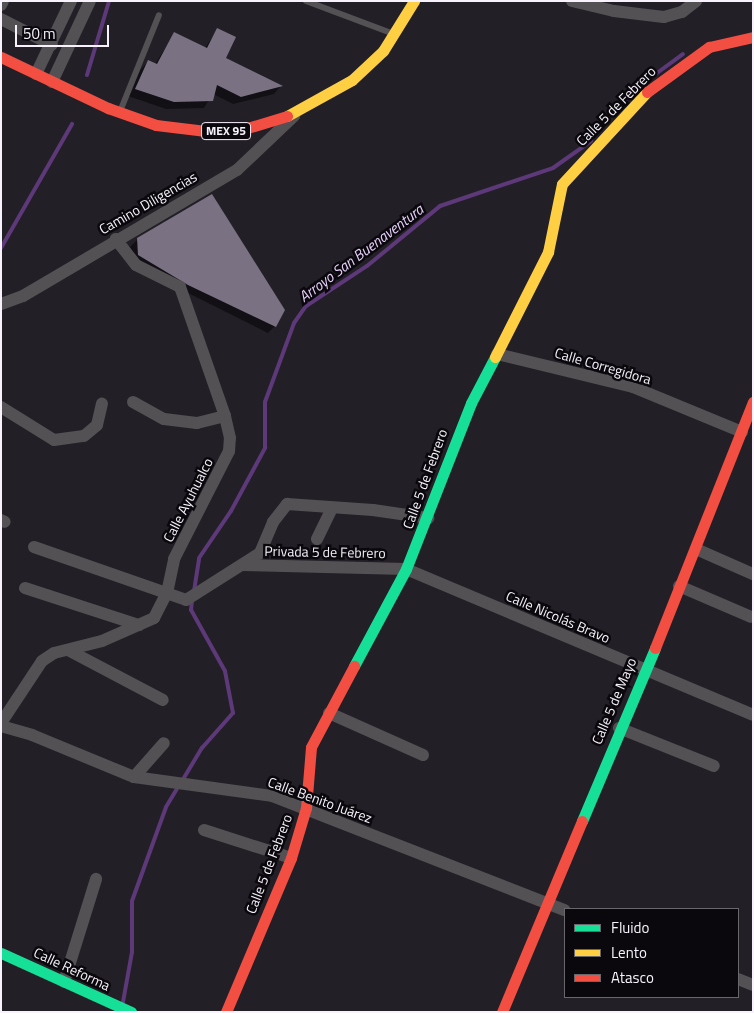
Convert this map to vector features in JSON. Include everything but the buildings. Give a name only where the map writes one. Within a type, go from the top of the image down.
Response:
[{"type":"street","points":[[1,6],[2,1]]},
{"type":"street","points":[[36,74],[52,45],[71,1]]},
{"type":"street","points":[[52,82],[90,1]]},
{"type":"street","name":"MEX 95","points":[[1,57],[120,112],[156,125],[206,131],[244,129],[298,112],[352,80],[395,34],[414,1]]},
{"type":"street","points":[[572,1],[614,11],[664,17],[682,12],[696,1]]},
{"type":"street","points":[[1,19],[52,45]]},
{"type":"street","name":"Calle 5 de Febrero","points":[[226,1012],[291,858],[306,808],[308,756],[406,569],[428,518],[457,435],[483,376],[497,354],[553,239],[562,184],[566,177],[650,89],[694,55],[710,47],[753,37]]},
{"type":"street","name":"Camino Diligencias","points":[[1,304],[23,296],[116,239],[237,170],[298,112]]},
{"type":"street","name":"Calle Ayuhualco","points":[[1,724],[42,661],[68,650],[102,641],[154,618],[167,593],[174,559],[229,451],[230,438],[225,416],[180,287],[136,266],[116,239]]},
{"type":"street","name":"Calle Corregidora","points":[[497,354],[633,387],[747,435]]},
{"type":"street","points":[[133,402],[164,419],[197,423],[225,416]]},
{"type":"street","name":"Calle 5 de Mayo","points":[[502,1012],[679,586],[747,435],[753,402]]},
{"type":"street","points":[[1,407],[54,440],[84,436],[97,426],[102,404]]},
{"type":"street","points":[[34,547],[186,600],[260,553],[273,522],[287,504],[428,518]]},
{"type":"street","points":[[317,539],[332,508]]},
{"type":"street","points":[[696,549],[753,574]]},
{"type":"street","name":"Privada 5 de Febrero","points":[[242,565],[406,569]]},
{"type":"street","name":"Calle Nicolás Bravo","points":[[406,569],[753,715]]},
{"type":"street","points":[[679,586],[751,617]]},
{"type":"street","points":[[25,588],[139,625]]},
{"type":"street","points":[[68,650],[163,700]]},
{"type":"street","points":[[330,712],[424,755]]},
{"type":"street","name":"Calle Benito Juárez","points":[[1,724],[134,777],[272,796],[564,910]]},
{"type":"street","points":[[619,728],[714,766]]},
{"type":"street","points":[[134,777],[164,743]]},
{"type":"street","points":[[204,830],[291,858]]},
{"type":"street","points":[[64,982],[96,879]]},
{"type":"street","name":"Calle Reforma","points":[[1,953],[130,1011]]},
{"type":"street","points":[[739,979],[753,985]]},
{"type":"lane","points":[[306,1],[395,34]]},
{"type":"lane","points":[[120,112],[159,15]]},
{"type":"waterway","points":[[87,75],[109,1]]},
{"type":"waterway","name":"Arroyo San Buenaventura","points":[[657,73],[683,54]]},
{"type":"waterway","points":[[1,248],[72,124]]},
{"type":"waterway","name":"Arroyo San Buenaventura","points":[[194,591],[199,558],[231,511],[265,448],[265,402],[294,323],[306,306],[367,266],[440,206],[553,168],[591,141]]},
{"type":"waterway","name":"Arroyo San Buenaventura","points":[[182,781],[202,748],[233,713],[225,671],[191,610],[192,600]]},
{"type":"waterway","name":"Arroyo San Buenaventura","points":[[123,1002],[132,952],[132,901],[166,807],[178,787]]},
{"type":"traffic: fast","points":[[354,666],[406,569],[471,403],[495,357]]},
{"type":"traffic: fast","points":[[582,821],[655,648]]},
{"type":"traffic: fast","points":[[1,953],[131,1012]]},
{"type":"traffic: slow","points":[[287,116],[352,80],[383,51],[414,1]]},
{"type":"traffic: slow","points":[[495,357],[548,252],[562,184],[647,92]]},
{"type":"traffic: jam","points":[[647,92],[709,47],[753,37]]},
{"type":"traffic: jam","points":[[1,57],[108,108],[156,125],[206,131],[244,129],[287,116]]},
{"type":"traffic: jam","points":[[655,648],[753,402]]},
{"type":"traffic: jam","points":[[226,1012],[291,858],[306,808],[311,747],[354,666]]},
{"type":"traffic: jam","points":[[502,1012],[582,821]]}]
